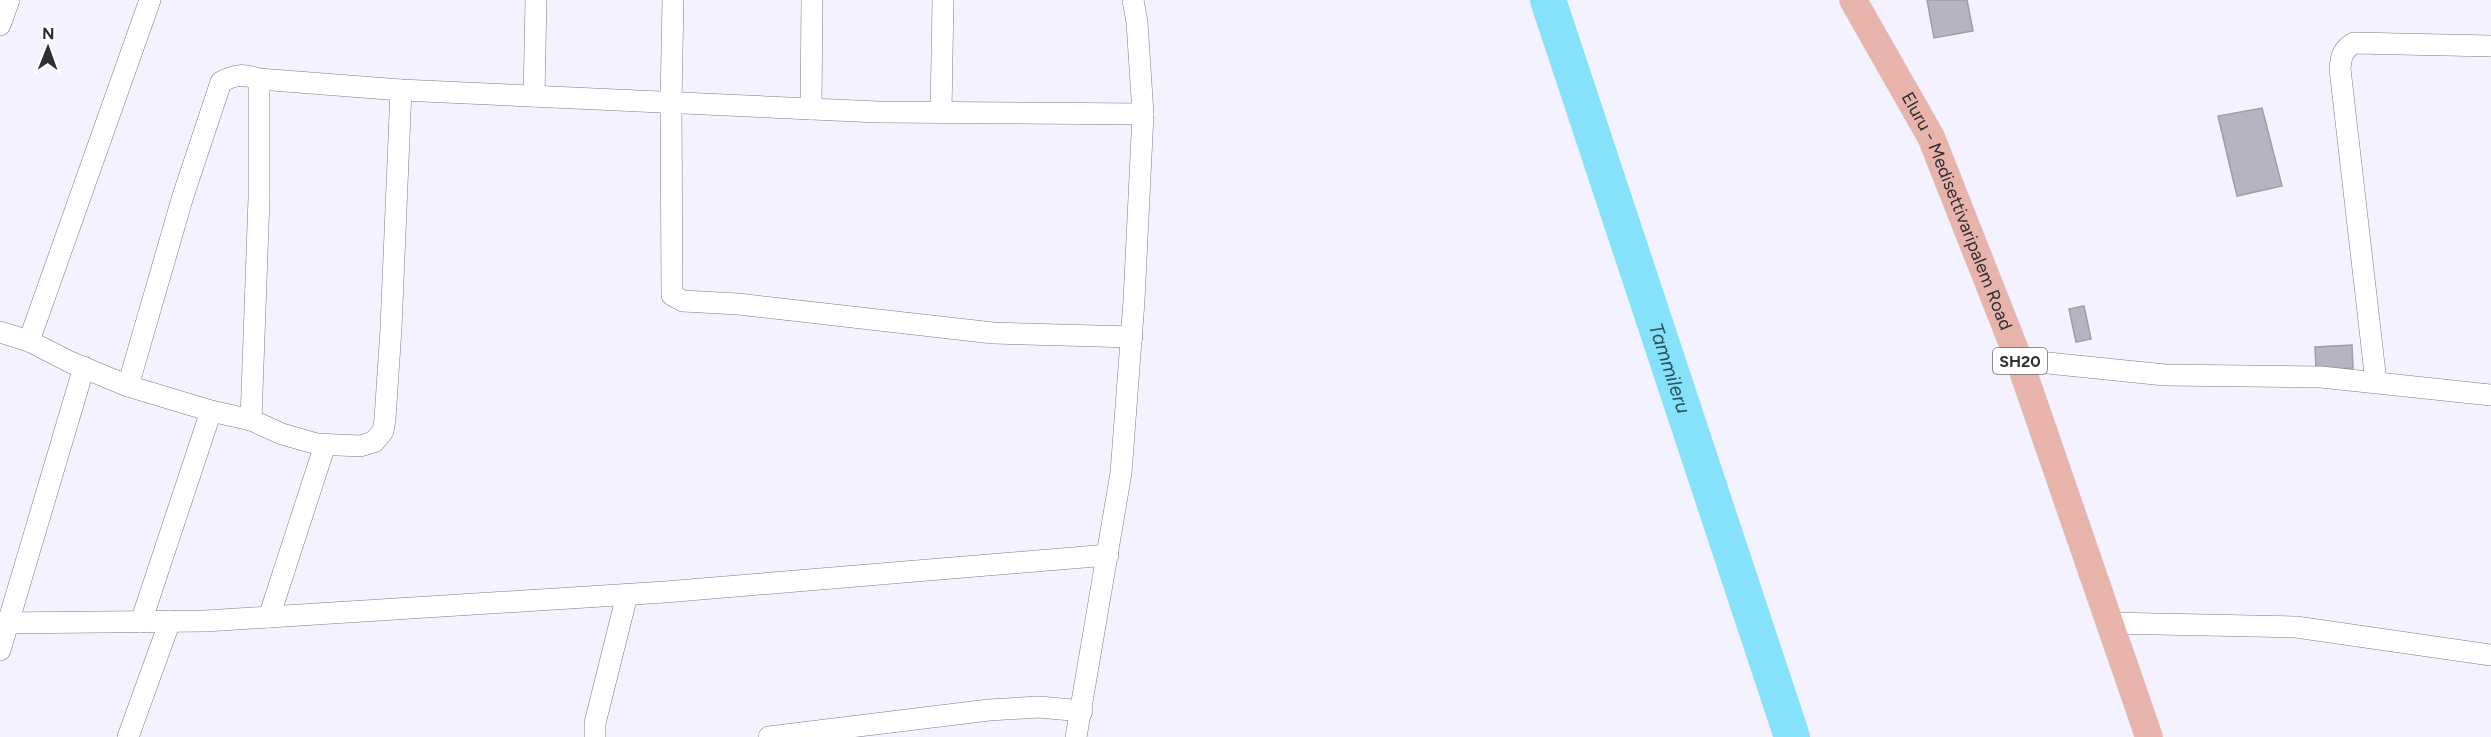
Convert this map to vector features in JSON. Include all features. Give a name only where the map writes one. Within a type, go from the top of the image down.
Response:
[{"type":"main road","name":"Eluru - Medisettivaripalem Road","points":[[1853,0],[1931,136],[2019,360],[2149,737]]},
{"type":"street","points":[[0,26],[9,0]]},
{"type":"street","points":[[29,340],[150,0]]},
{"type":"street","points":[[534,96],[536,0]]},
{"type":"street","points":[[673,0],[672,295],[683,302],[738,304],[993,333],[1132,338]]},
{"type":"street","points":[[811,109],[812,0]]},
{"type":"street","points":[[941,112],[943,0]]},
{"type":"street","points":[[1076,737],[1121,473],[1132,338],[1143,114],[1137,22],[1132,0]]},
{"type":"street","points":[[2376,382],[2340,69],[2341,57],[2346,48],[2354,43],[2491,46]]},
{"type":"street","points":[[128,386],[183,196],[221,82],[233,75],[243,74],[259,79],[400,90],[811,109],[1143,114]]},
{"type":"street","points":[[251,420],[259,198],[259,79]]},
{"type":"street","points":[[0,332],[29,340],[84,368],[128,386],[211,411],[251,420],[282,434],[325,446],[360,446],[374,442],[382,431],[391,328],[400,90]]},
{"type":"street","points":[[2019,360],[2165,375],[2321,377],[2491,395]]},
{"type":"street","points":[[0,650],[5,623],[84,368]]},
{"type":"street","points":[[141,622],[211,411]]},
{"type":"street","points":[[269,617],[325,446]]},
{"type":"street","points":[[5,623],[141,622],[269,617],[627,595],[1108,555]]},
{"type":"street","points":[[595,737],[595,723],[627,595]]},
{"type":"street","points":[[128,737],[170,621]]},
{"type":"street","points":[[2109,623],[2296,627],[2491,655]]},
{"type":"street","points":[[769,737],[890,730],[989,710],[1040,707],[1082,711]]},
{"type":"building","points":[[1927,0],[1967,0],[1973,31],[1934,38]]},
{"type":"building","points":[[2262,108],[2282,186],[2237,196],[2218,116]]},
{"type":"building","points":[[2084,306],[2091,339],[2076,342],[2069,309]]},
{"type":"building","points":[[2352,345],[2353,368],[2316,370],[2315,347]]},
{"type":"waterway","name":"Tammileru","points":[[1548,0],[1792,737]]}]
